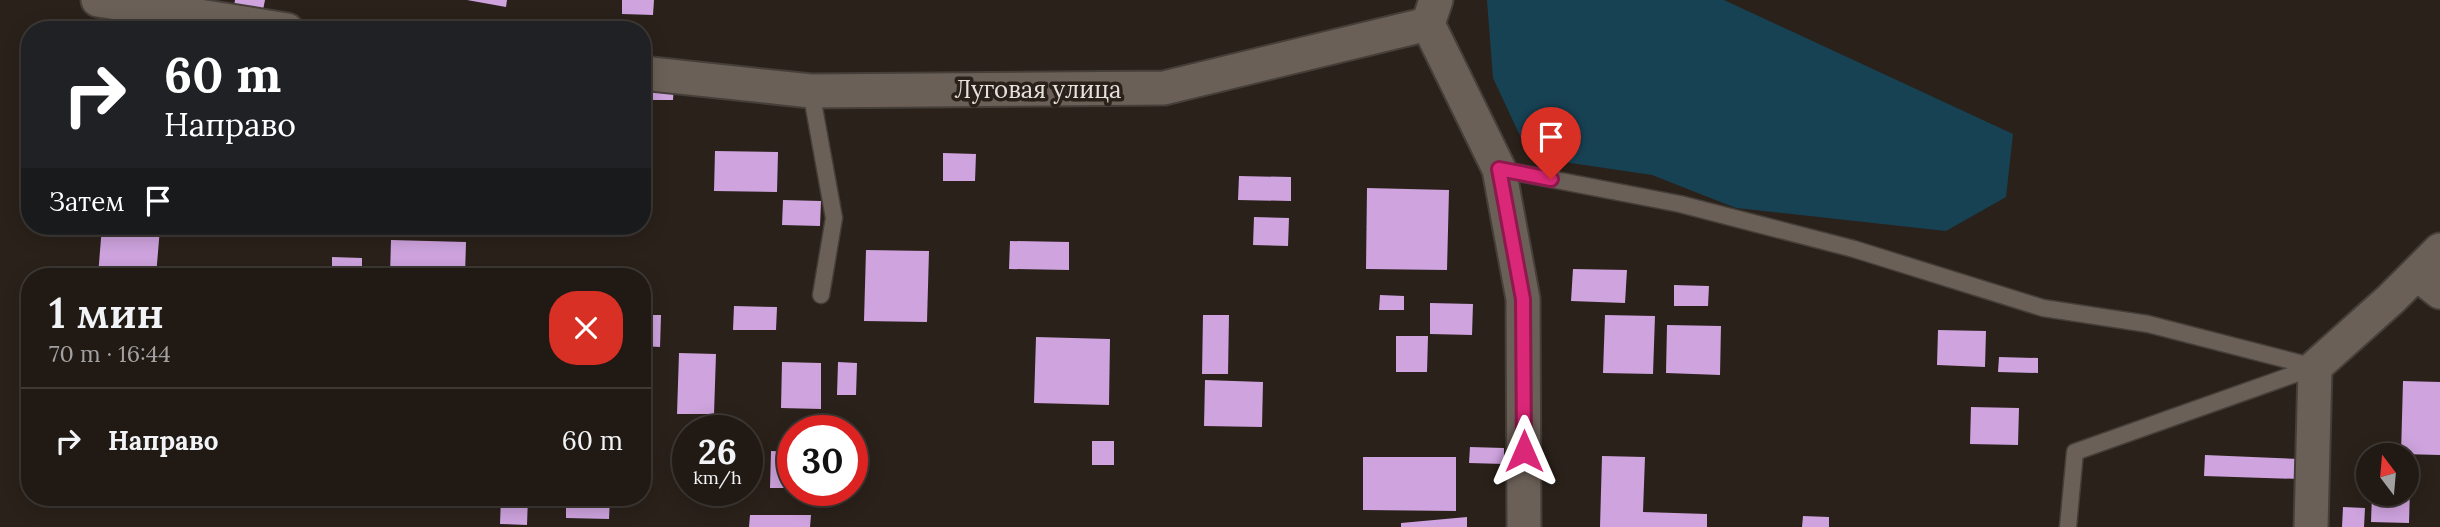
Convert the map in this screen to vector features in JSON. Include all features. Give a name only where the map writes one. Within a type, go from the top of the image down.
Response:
[{"type":"street","points":[[98,0],[196,21]]},
{"type":"street","points":[[1432,12],[1499,169],[1523,299],[1524,527]]},
{"type":"street","name":"Луговая улица","points":[[651,75],[811,91],[1164,88],[1432,12]]},
{"type":"street","points":[[2311,527],[2315,367],[2391,299],[2428,283],[2440,250]]},
{"type":"lane","points":[[811,91],[834,218],[821,295]]},
{"type":"lane","points":[[1499,169],[1680,204],[1854,249],[2043,308],[2148,324],[2315,367]]},
{"type":"lane","points":[[2068,527],[2075,453],[2315,367]]},
{"type":"water","points":[[1487,0],[1724,0],[2013,134],[2006,197],[1946,231],[1736,208],[1652,175],[1530,157],[1493,78]]},
{"type":"building","points":[[235,0],[265,0],[263,10],[234,6]]},
{"type":"building","points":[[467,0],[507,0],[506,7]]},
{"type":"building","points":[[622,0],[654,0],[653,15],[622,14]]},
{"type":"building","points":[[121,17],[146,21],[121,21]]},
{"type":"building","points":[[651,85],[674,85],[673,100],[651,100]]},
{"type":"building","points":[[715,151],[778,152],[777,192],[714,191]]},
{"type":"building","points":[[943,153],[976,154],[975,181],[943,181]]},
{"type":"building","points":[[1239,176],[1291,177],[1291,201],[1238,200]]},
{"type":"building","points":[[1367,188],[1449,190],[1447,270],[1366,269]]},
{"type":"building","points":[[783,200],[821,201],[820,226],[782,225]]},
{"type":"building","points":[[1254,217],[1289,218],[1288,246],[1253,245]]},
{"type":"building","points":[[101,235],[159,235],[157,268],[99,268]]},
{"type":"building","points":[[391,240],[466,242],[465,268],[390,268]]},
{"type":"building","points":[[1010,241],[1069,242],[1069,270],[1009,269]]},
{"type":"building","points":[[866,250],[929,251],[927,322],[864,321]]},
{"type":"building","points":[[332,257],[362,258],[362,268],[332,268]]},
{"type":"building","points":[[171,266],[208,268],[171,268]]},
{"type":"building","points":[[1573,269],[1627,270],[1625,303],[1571,301]]},
{"type":"building","points":[[1674,285],[1709,286],[1708,306],[1674,306]]},
{"type":"building","points":[[1380,295],[1404,296],[1404,310],[1379,310]]},
{"type":"building","points":[[1430,303],[1473,304],[1472,335],[1430,334]]},
{"type":"building","points":[[734,306],[777,307],[776,330],[733,330]]},
{"type":"building","points":[[651,315],[661,315],[660,347],[651,346]]},
{"type":"building","points":[[1203,315],[1229,315],[1228,374],[1202,374]]},
{"type":"building","points":[[1605,315],[1655,316],[1653,374],[1603,373]]},
{"type":"building","points":[[1667,325],[1721,326],[1720,375],[1666,373]]},
{"type":"building","points":[[1938,330],[1986,331],[1985,367],[1937,365]]},
{"type":"building","points":[[1396,336],[1428,336],[1427,372],[1396,372]]},
{"type":"building","points":[[1036,337],[1110,339],[1109,405],[1034,403]]},
{"type":"building","points":[[679,353],[716,354],[714,414],[677,414]]},
{"type":"building","points":[[1999,357],[2038,358],[2038,373],[1998,372]]},
{"type":"building","points":[[782,362],[821,363],[821,409],[781,408]]},
{"type":"building","points":[[838,362],[857,363],[856,395],[837,395]]},
{"type":"building","points":[[1205,380],[1263,382],[1262,427],[1204,426]]},
{"type":"building","points":[[2403,381],[2440,382],[2440,455],[2419,454],[2419,443],[2401,443]]},
{"type":"building","points":[[1971,407],[2019,408],[2018,445],[1970,444]]},
{"type":"building","points":[[1092,441],[1114,441],[1114,465],[1092,465]]},
{"type":"building","points":[[1470,447],[1504,448],[1504,464],[1469,463]]},
{"type":"building","points":[[771,451],[777,451],[777,488],[770,488]]},
{"type":"building","points":[[2205,455],[2301,459],[2300,479],[2204,476]]},
{"type":"building","points":[[1602,456],[1645,457],[1643,512],[1707,514],[1707,527],[1600,527]]},
{"type":"building","points":[[1363,457],[1456,457],[1456,511],[1363,510]]},
{"type":"building","points":[[501,506],[528,506],[527,525],[500,524]]},
{"type":"building","points":[[566,506],[610,506],[609,519],[566,518]]},
{"type":"building","points":[[2372,506],[2409,506],[2409,523],[2371,522]]},
{"type":"building","points":[[2343,507],[2365,508],[2364,527],[2342,527]]},
{"type":"building","points":[[750,515],[811,515],[810,527],[749,527]]},
{"type":"building","points":[[1803,516],[1829,517],[1829,527],[1802,527]]},
{"type":"building","points":[[1467,517],[1467,527],[1401,527],[1401,523]]},
{"type":"route","points":[[1524,451],[1523,299],[1499,169],[1551,179]]}]
